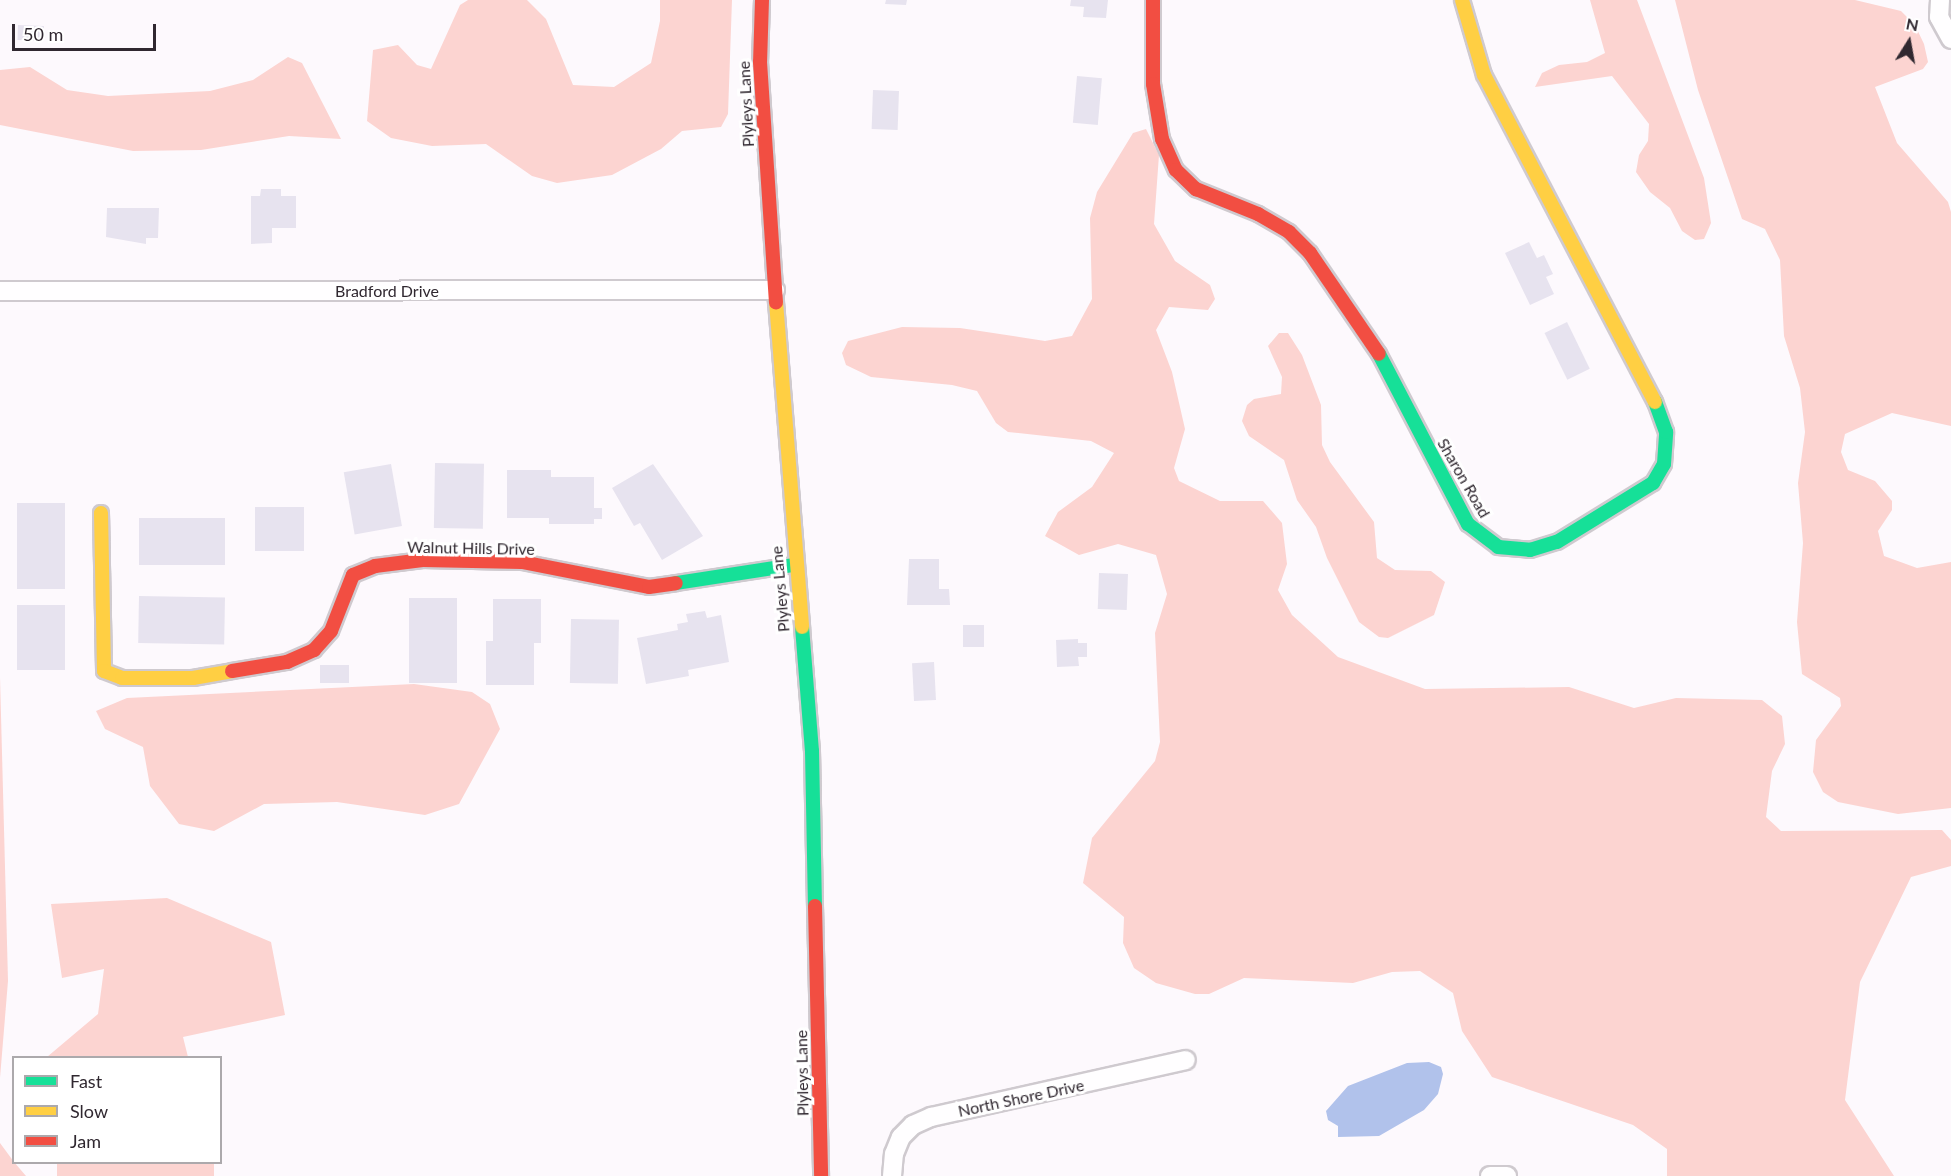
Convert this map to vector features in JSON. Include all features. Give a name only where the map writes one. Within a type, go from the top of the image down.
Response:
[{"type":"street","name":"Plyleys Lane","points":[[762,0],[760,62],[775,290],[794,565],[812,751],[821,1176]]},
{"type":"street","name":"Sharon Road","points":[[1153,0],[1153,84],[1161,139],[1176,170],[1196,189],[1258,214],[1289,232],[1310,253],[1378,353],[1468,524],[1498,547],[1530,550],[1557,542],[1653,483],[1664,464],[1666,432],[1662,416],[1484,75],[1466,24],[1462,0]]},
{"type":"street","points":[[1940,0],[1940,17],[1951,39]]},
{"type":"street","name":"Bradford Drive","points":[[0,291],[775,290]]},
{"type":"street","name":"Walnut Hills Drive","points":[[101,513],[101,659],[104,671],[122,678],[193,678],[287,662],[314,650],[331,632],[353,575],[375,566],[423,560],[522,562],[649,587],[794,565]]},
{"type":"street","name":"North Shore Drive","points":[[892,1176],[894,1154],[901,1137],[913,1125],[931,1117],[1186,1060]]},
{"type":"street","points":[[1490,1176],[1507,1176]]},
{"type":"shaded area","points":[[468,0],[527,0],[546,19],[573,85],[614,87],[651,63],[660,21],[660,0],[732,0],[728,114],[721,127],[682,131],[661,149],[612,175],[557,183],[532,176],[486,144],[432,146],[391,138],[367,121],[373,50],[398,45],[417,65],[431,69],[460,5]]},
{"type":"shaded area","points":[[1590,0],[1637,0],[1704,178],[1711,223],[1704,239],[1695,240],[1682,231],[1670,208],[1650,192],[1636,172],[1639,155],[1648,141],[1649,124],[1612,76],[1535,87],[1542,73],[1559,65],[1587,62],[1605,53]]},
{"type":"shaded area","points":[[1675,0],[1855,0],[1901,11],[1915,25],[1924,44],[1928,62],[1923,69],[1875,87],[1897,143],[1948,202],[1951,212],[1951,426],[1892,413],[1845,434],[1841,452],[1848,470],[1875,481],[1892,501],[1892,510],[1878,531],[1884,556],[1917,568],[1951,562],[1951,808],[1898,814],[1838,802],[1823,792],[1813,772],[1816,740],[1841,706],[1840,698],[1802,674],[1797,622],[1803,543],[1798,483],[1805,432],[1800,388],[1784,336],[1780,260],[1765,229],[1742,219],[1698,90]]},
{"type":"shaded area","points":[[288,57],[302,63],[341,139],[289,136],[201,150],[133,151],[0,125],[0,70],[30,67],[67,90],[108,96],[210,91],[253,80]]},
{"type":"shaded area","points":[[1146,129],[1159,155],[1154,224],[1175,261],[1210,285],[1215,299],[1208,310],[1169,307],[1156,330],[1172,372],[1185,429],[1174,468],[1179,481],[1220,501],[1263,501],[1282,523],[1287,564],[1278,590],[1292,615],[1338,657],[1425,689],[1569,687],[1634,708],[1676,698],[1762,700],[1782,716],[1785,744],[1772,771],[1766,817],[1781,831],[1942,830],[1951,840],[1951,866],[1911,877],[1860,982],[1845,1100],[1894,1176],[1667,1176],[1667,1149],[1633,1125],[1492,1077],[1462,1031],[1453,993],[1420,971],[1392,972],[1353,983],[1244,978],[1209,994],[1195,994],[1156,983],[1134,968],[1123,943],[1124,917],[1083,883],[1092,838],[1155,761],[1160,742],[1155,633],[1167,594],[1156,555],[1118,544],[1079,555],[1045,536],[1058,512],[1092,487],[1114,453],[1091,441],[1008,432],[996,423],[977,391],[952,385],[871,377],[846,365],[842,353],[848,341],[902,327],[960,328],[1045,341],[1072,336],[1092,299],[1090,218],[1097,192],[1133,133]]},
{"type":"shaded area","points":[[1279,333],[1288,333],[1302,355],[1321,405],[1322,445],[1330,462],[1374,522],[1377,558],[1395,570],[1431,571],[1445,582],[1434,615],[1388,638],[1379,637],[1359,622],[1327,558],[1316,527],[1297,500],[1284,460],[1249,436],[1242,421],[1247,405],[1254,399],[1281,394],[1282,377],[1268,346]]},
{"type":"shaded area","points":[[0,677],[8,981],[0,1078]]},
{"type":"shaded area","points":[[414,684],[472,692],[490,704],[500,729],[459,804],[425,815],[337,802],[264,804],[214,831],[179,824],[150,786],[143,747],[105,729],[96,711],[127,698]]},
{"type":"shaded area","points":[[167,898],[271,942],[285,1015],[183,1037],[188,1056],[48,1056],[98,1014],[104,969],[62,978],[51,904]]},
{"type":"shaded area","points":[[0,1143],[12,1159],[12,1164],[16,1164],[26,1176],[0,1176]]},
{"type":"shaded area","points":[[57,1164],[214,1164],[214,1176],[57,1176]]},
{"type":"water","points":[[1429,1062],[1441,1067],[1443,1074],[1438,1094],[1424,1110],[1379,1136],[1338,1137],[1338,1126],[1328,1120],[1326,1111],[1348,1086],[1407,1063]]},
{"type":"building","points":[[886,0],[907,0],[906,5],[885,4]]},
{"type":"building","points":[[1071,0],[1108,0],[1106,18],[1083,17],[1084,7],[1070,6]]},
{"type":"building","points":[[18,25],[44,26],[43,41],[17,40]]},
{"type":"building","points":[[1077,76],[1102,78],[1098,125],[1073,123]]},
{"type":"building","points":[[873,90],[899,91],[898,130],[872,129]]},
{"type":"building","points":[[261,189],[281,189],[281,196],[296,196],[296,228],[272,228],[272,243],[251,244],[251,196],[260,196]]},
{"type":"building","points":[[107,208],[159,208],[158,238],[146,238],[146,244],[106,237]]},
{"type":"building","points":[[1529,242],[1537,258],[1544,255],[1553,274],[1546,277],[1554,294],[1530,305],[1505,253]]},
{"type":"building","points":[[1567,322],[1590,369],[1567,380],[1545,333]]},
{"type":"building","points":[[435,463],[484,464],[483,529],[434,528]]},
{"type":"building","points":[[391,464],[402,526],[355,534],[344,472]]},
{"type":"building","points":[[653,464],[703,536],[662,560],[640,523],[634,526],[612,488]]},
{"type":"building","points":[[507,470],[551,470],[551,477],[594,477],[594,508],[602,508],[602,519],[594,519],[594,524],[549,524],[549,518],[507,518]]},
{"type":"building","points":[[17,503],[65,503],[65,589],[17,589]]},
{"type":"building","points":[[255,507],[304,507],[304,551],[255,551]]},
{"type":"building","points":[[139,518],[225,518],[225,565],[139,565]]},
{"type":"building","points":[[909,559],[939,559],[939,589],[949,589],[950,605],[907,605]]},
{"type":"building","points":[[1099,573],[1128,574],[1127,610],[1098,609]]},
{"type":"building","points":[[139,596],[225,598],[224,644],[138,643]]},
{"type":"building","points":[[409,598],[457,598],[457,683],[409,683]]},
{"type":"building","points":[[493,599],[541,599],[541,643],[534,643],[534,685],[486,685],[486,641],[493,641]]},
{"type":"building","points":[[17,605],[65,605],[65,670],[17,670]]},
{"type":"building","points":[[705,611],[707,618],[721,615],[729,662],[688,670],[689,676],[646,684],[637,638],[678,630],[677,624],[688,622],[686,614]]},
{"type":"building","points":[[571,619],[619,620],[618,684],[570,683]]},
{"type":"building","points":[[963,625],[984,625],[984,647],[963,647]]},
{"type":"building","points":[[1078,639],[1078,643],[1087,643],[1087,657],[1078,657],[1079,666],[1057,667],[1056,640]]},
{"type":"building","points":[[934,662],[936,700],[914,701],[912,663]]},
{"type":"building","points":[[320,665],[349,665],[349,683],[320,683]]},
{"type":"traffic: fast","points":[[1379,354],[1468,524],[1498,547],[1530,550],[1557,542],[1653,483],[1664,464],[1666,432],[1655,402]]},
{"type":"traffic: fast","points":[[676,583],[794,565]]},
{"type":"traffic: fast","points":[[802,627],[812,751],[815,906]]},
{"type":"traffic: slow","points":[[1462,0],[1484,75],[1655,402]]},
{"type":"traffic: slow","points":[[776,302],[802,627]]},
{"type":"traffic: slow","points":[[101,513],[104,671],[122,678],[193,678],[232,671]]},
{"type":"traffic: jam","points":[[762,0],[760,62],[776,302]]},
{"type":"traffic: jam","points":[[1153,0],[1153,84],[1162,139],[1176,170],[1196,189],[1258,214],[1289,232],[1310,253],[1379,354]]},
{"type":"traffic: jam","points":[[232,671],[287,662],[314,650],[331,631],[353,575],[375,566],[423,560],[522,562],[649,587],[676,583]]},
{"type":"traffic: jam","points":[[815,906],[821,1176]]}]
